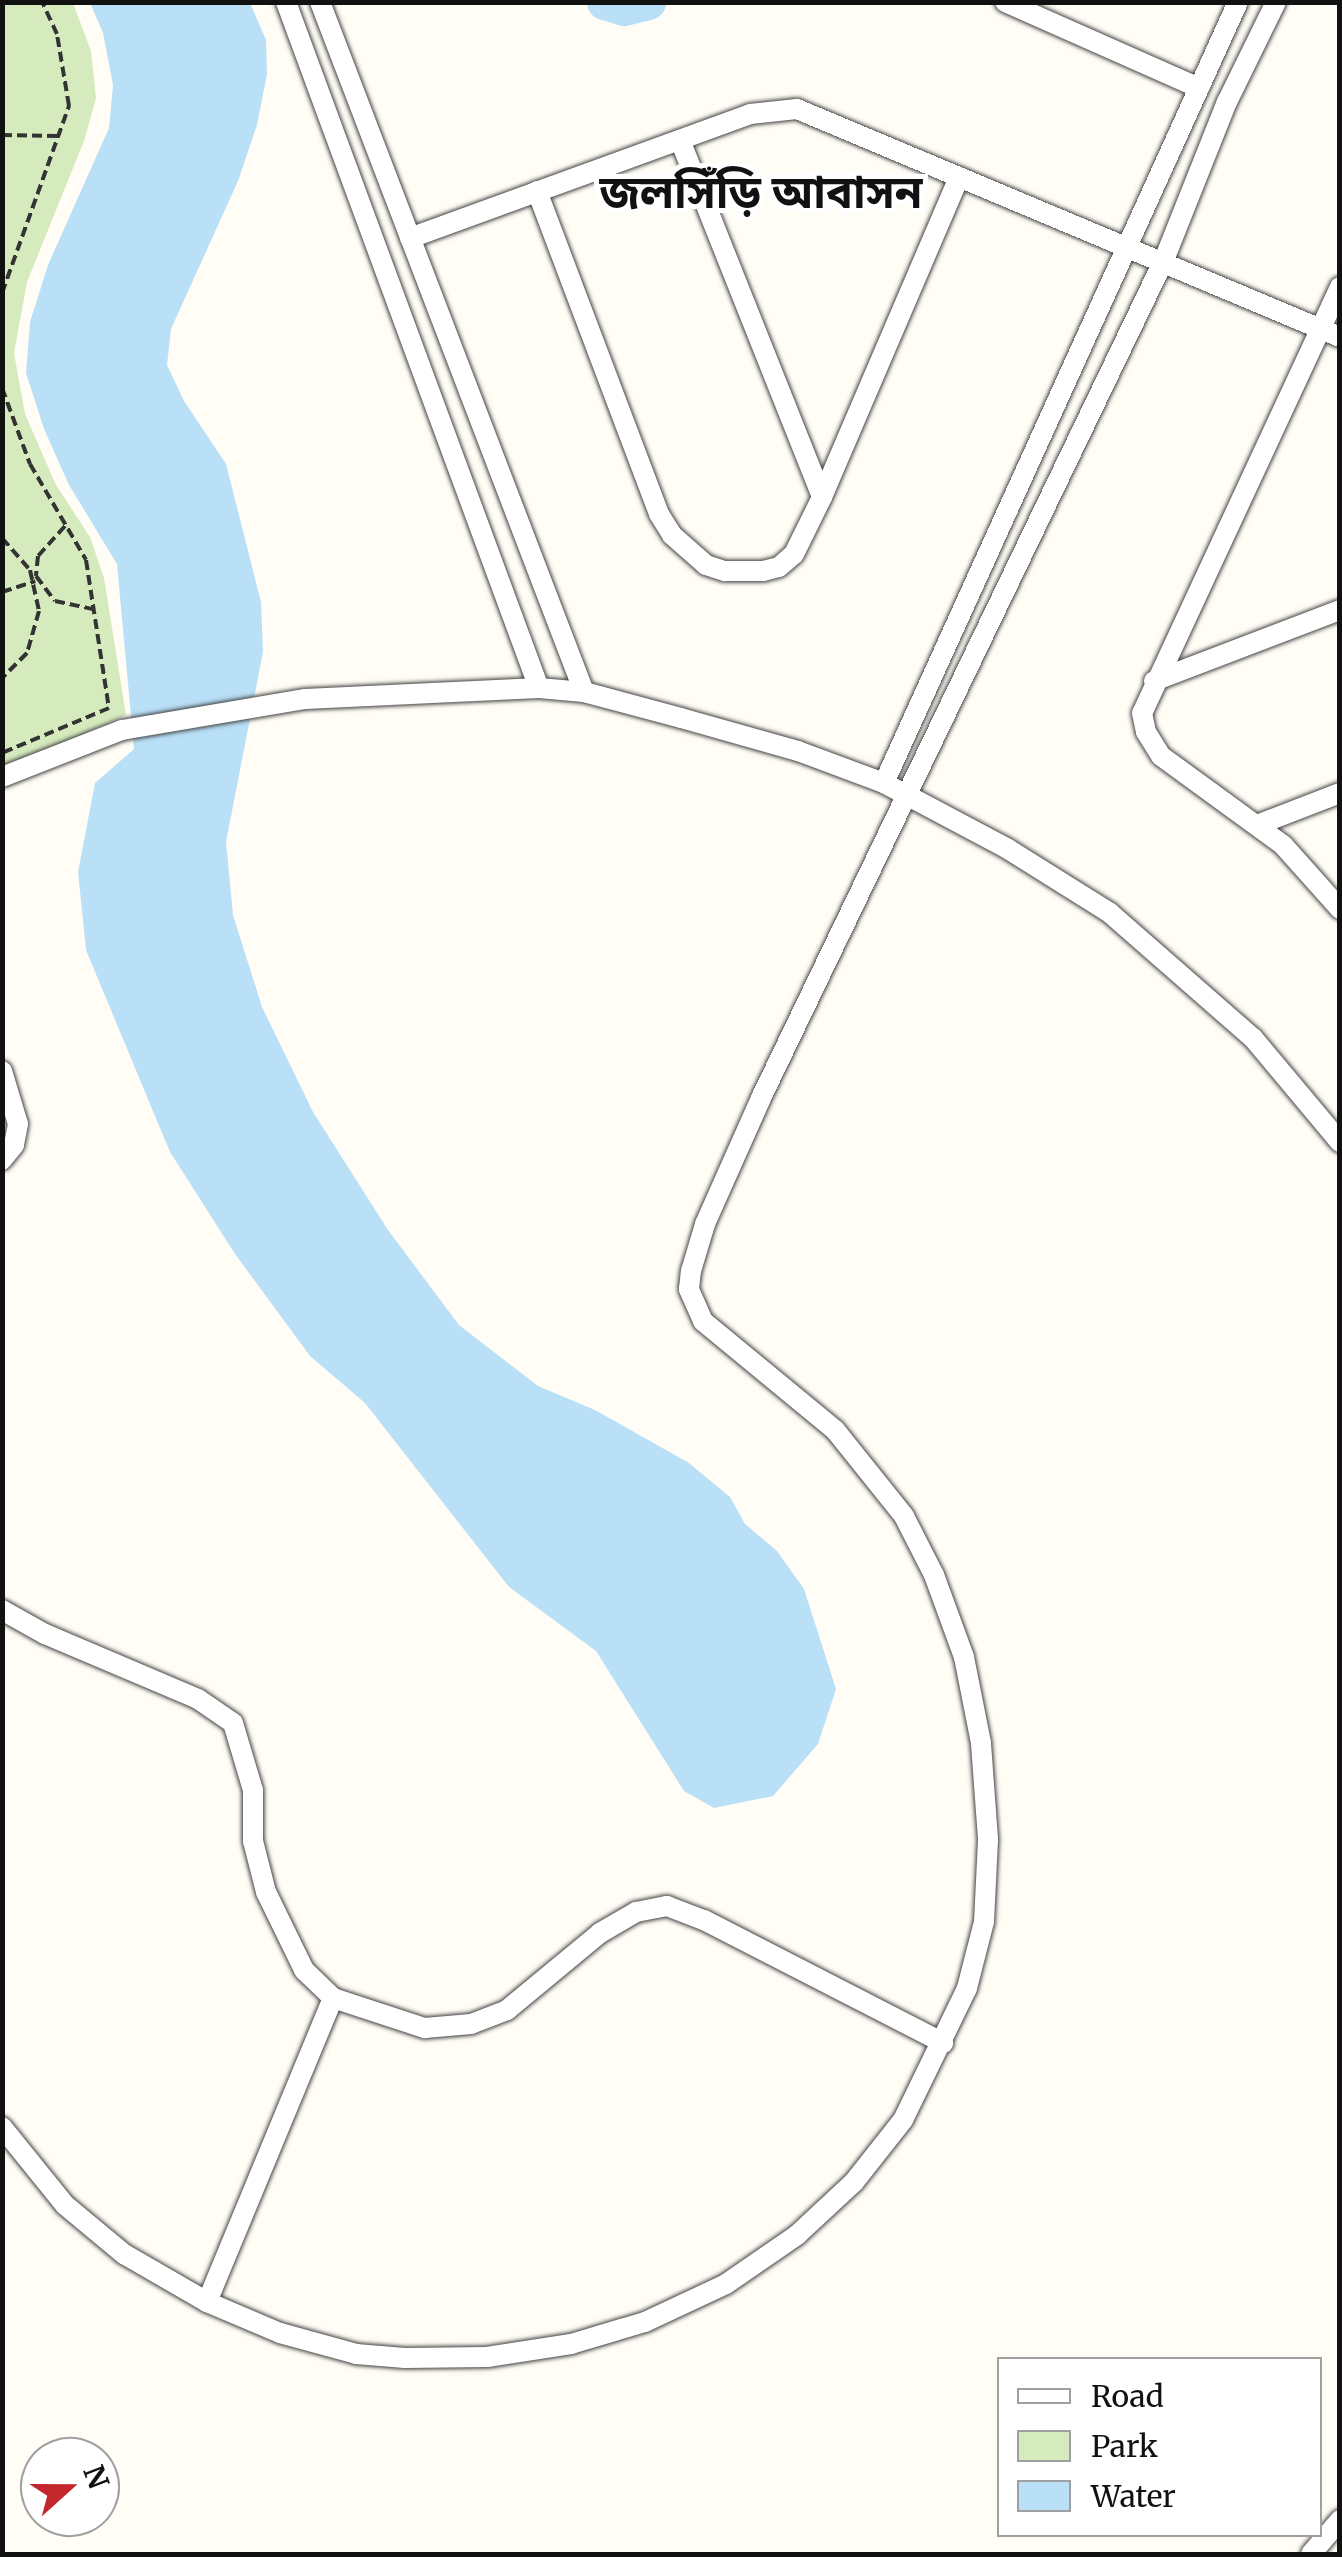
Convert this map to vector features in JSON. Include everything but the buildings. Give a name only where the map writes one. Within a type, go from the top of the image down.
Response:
[{"type":"street","points":[[286,2],[539,688]]},
{"type":"street","points":[[320,2],[584,692]]},
{"type":"street","points":[[1005,2],[1199,88]]},
{"type":"street","points":[[884,783],[1238,2]]},
{"type":"street","points":[[2,2127],[32,2170],[65,2204],[124,2254],[207,2302],[280,2334],[356,2354],[405,2358],[487,2357],[570,2344],[645,2322],[726,2284],[796,2235],[854,2182],[903,2120],[967,1988],[984,1922],[988,1839],[981,1743],[964,1657],[934,1575],[904,1516],[882,1486],[803,1400],[704,1321],[689,1288],[705,1224],[745,1134],[1164,260],[1227,102],[1276,2]]},
{"type":"street","points":[[410,238],[750,114],[798,109],[1330,332]]},
{"type":"street","points":[[680,140],[822,497]]},
{"type":"street","points":[[537,192],[659,514],[679,543],[706,565],[724,571],[762,572],[779,567],[794,554],[959,178]]},
{"type":"street","points":[[1340,288],[1330,332],[1154,681],[1142,713],[1146,732],[1161,756],[1282,845],[1340,909]]},
{"type":"street","points":[[1154,681],[1340,610]]},
{"type":"street","points":[[2,777],[122,730],[265,704],[410,691],[539,688],[584,692],[798,751],[884,783],[1008,849],[1110,913],[1253,1038],[1340,1142]]},
{"type":"street","points":[[1258,825],[1340,793]]},
{"type":"street","points":[[2,1070],[18,1124],[14,1145],[2,1160]]},
{"type":"street","points":[[2,1610],[46,1634],[198,1699],[233,1723],[253,1790],[253,1841],[266,1892],[304,1970],[333,1998],[426,2028],[471,2024],[507,2010],[600,1933],[636,1912],[667,1906],[704,1920],[943,2043]]},
{"type":"street","points":[[207,2302],[333,1998]]},
{"type":"street","points":[[1311,2554],[1340,2520]]},
{"type":"path","points":[[2,293],[69,106],[56,34],[42,2]]},
{"type":"path","points":[[2,136],[58,136]]},
{"type":"path","points":[[2,388],[23,449],[86,560],[108,708],[2,753]]},
{"type":"path","points":[[65,526],[38,556],[36,576],[54,601],[94,609]]},
{"type":"path","points":[[2,538],[21,555],[35,581],[36,632],[27,653],[2,678]]},
{"type":"path","points":[[2,592],[35,581]]},
{"type":"green space","points":[[3,3],[73,3],[91,51],[96,98],[84,141],[27,282],[14,353],[25,414],[56,485],[90,537],[104,578],[126,715],[3,770]]},
{"type":"water","points":[[90,3],[250,3],[266,40],[267,74],[257,125],[238,181],[171,329],[167,365],[184,401],[226,464],[261,602],[263,652],[226,842],[233,915],[262,1007],[313,1112],[388,1230],[459,1325],[538,1386],[595,1410],[689,1463],[730,1497],[745,1524],[777,1551],[804,1589],[836,1689],[818,1744],[773,1796],[714,1808],[684,1791],[596,1651],[509,1587],[365,1403],[310,1356],[235,1254],[170,1152],[86,950],[78,872],[95,783],[134,749],[117,564],[69,485],[44,429],[26,373],[30,322],[48,265],[109,128],[113,85],[103,33]]},
{"type":"waterway","points":[[604,2],[624,8],[648,2]]},
{"type":"district","name":"জলসিঁড়ি আবাসন","points":[[761,193]]}]
